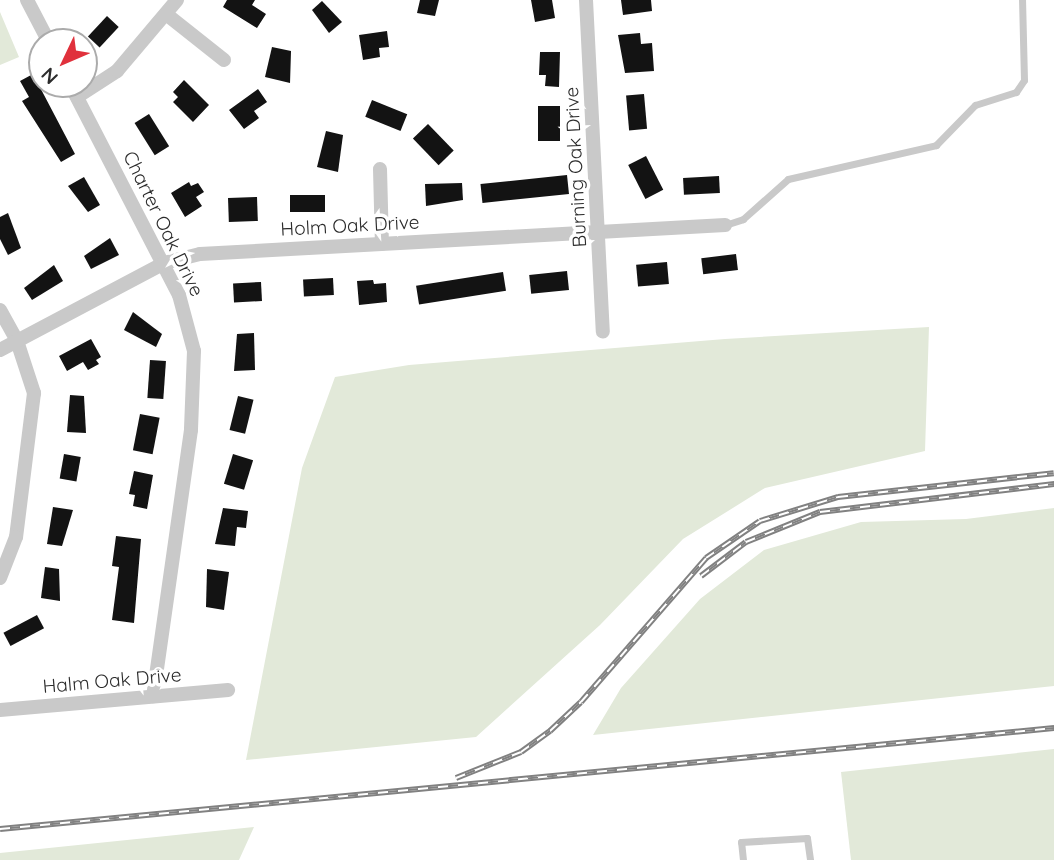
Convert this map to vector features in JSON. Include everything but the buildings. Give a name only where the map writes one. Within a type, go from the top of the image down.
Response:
[{"type":"street","points":[[27,0],[42,28]]},
{"type":"street","points":[[98,80],[117,71],[177,0]]},
{"type":"street","name":"Burning Oak Drive","points":[[586,0],[603,332]]},
{"type":"street","points":[[166,14],[224,60]]},
{"type":"street","name":"Charter Oak Drive","points":[[78,98],[179,295],[194,351],[191,430],[153,696]]},
{"type":"street","points":[[380,169],[382,244]]},
{"type":"street","name":"Holm Oak Drive","points":[[0,350],[164,263],[231,251],[725,225]]},
{"type":"street","points":[[0,310],[17,341],[29,373],[34,407],[16,537],[0,578]]},
{"type":"street","name":"Halm Oak Drive","points":[[0,710],[228,690]]},
{"type":"lane","points":[[725,225],[743,219],[788,180],[936,145],[975,105],[1016,92],[1024,80],[1022,0]]},
{"type":"lane","points":[[743,860],[741,842],[807,838],[810,860]]},
{"type":"green space","points":[[0,12],[19,57],[0,65]]},
{"type":"green space","points":[[929,327],[925,451],[765,488],[683,539],[600,625],[476,737],[246,760],[302,468],[335,377],[409,365],[725,339]]},
{"type":"green space","points":[[1054,508],[1054,686],[593,735],[621,688],[700,599],[764,550],[861,522],[966,519]]},
{"type":"green space","points":[[1054,749],[1054,860],[851,860],[841,772]]},
{"type":"green space","points":[[254,827],[239,860],[0,860],[0,853]]},
{"type":"railway","points":[[456,778],[521,752],[550,731],[581,702],[706,558],[760,521],[838,497],[1054,473]]},
{"type":"railway","points":[[701,576],[746,542],[820,512],[1054,484]]},
{"type":"railway","points":[[0,829],[1054,728]]}]
